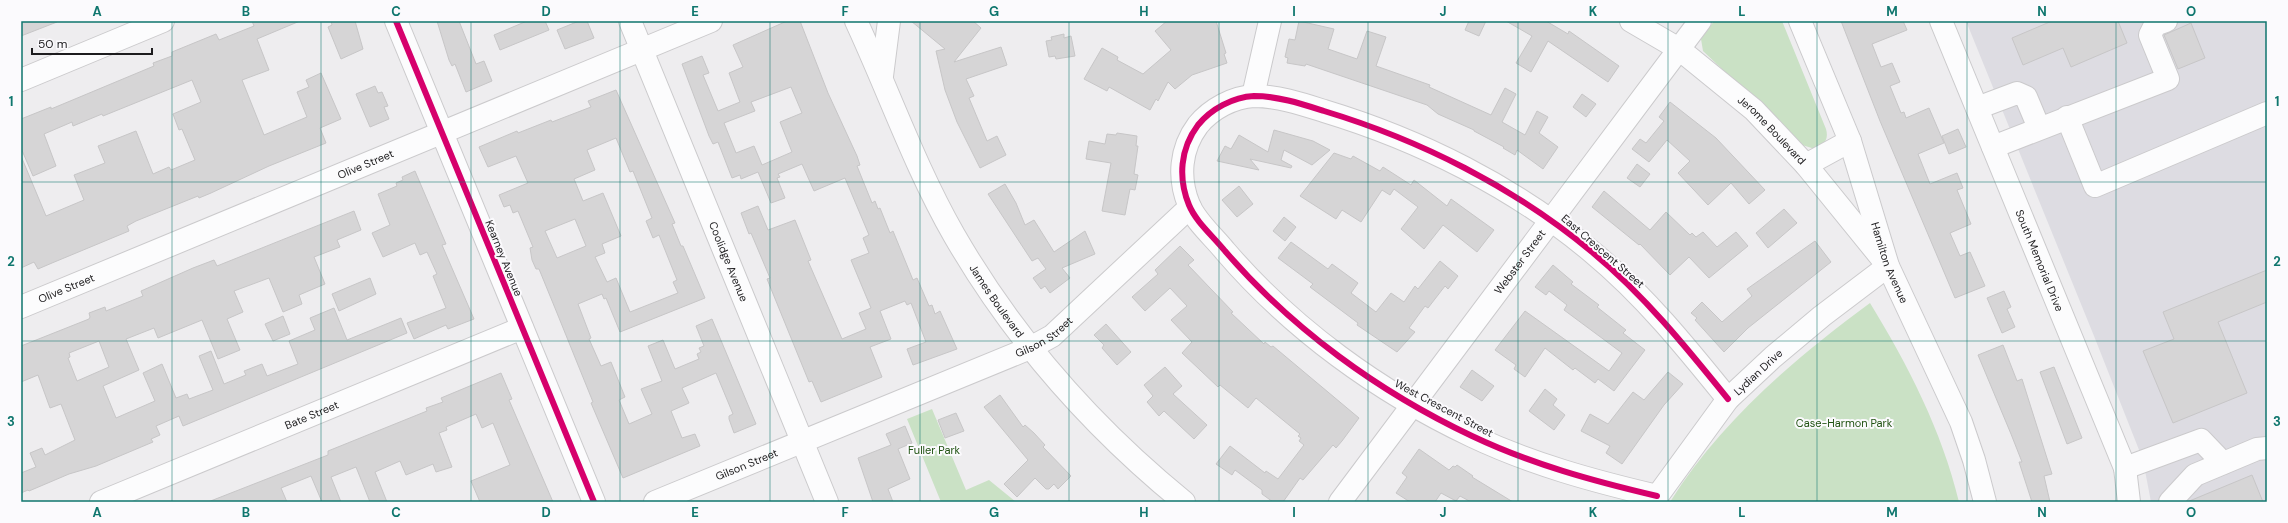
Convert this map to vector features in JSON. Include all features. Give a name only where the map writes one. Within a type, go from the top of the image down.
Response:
[{"type":"street","points":[[21,80],[163,21]]},
{"type":"street","name":"Kearney Avenue","points":[[396,21],[594,502]]},
{"type":"street","name":"Coolidge Avenue","points":[[630,21],[827,502]]},
{"type":"street","name":"Olive Street","points":[[21,308],[442,133],[642,52],[711,21]]},
{"type":"street","name":"James Boulevard","points":[[856,21],[882,77],[917,164],[954,235],[997,303],[1030,348],[1087,414],[1144,470],[1184,502]]},
{"type":"street","name":"James Boulevard","points":[[882,77],[889,21]]},
{"type":"street","points":[[1190,207],[1184,191],[1182,164],[1187,145],[1197,127],[1205,117],[1234,100],[1254,96],[1270,21]]},
{"type":"street","name":"Jerome Boulevard","points":[[1631,21],[1679,49],[1754,110],[1806,166],[1888,266]]},
{"type":"street","name":"Webster Street","points":[[1340,502],[1552,221],[1700,21]]},
{"type":"street","name":"Hamilton Avenue","points":[[1800,21],[1850,141],[1888,266],[1960,422],[1974,460],[1985,502]]},
{"type":"street","name":"South Memorial Drive","points":[[1941,21],[2125,468],[2129,502]]},
{"type":"street","points":[[1993,147],[2168,79],[2150,35],[2155,25],[2166,21]]},
{"type":"street","points":[[1977,108],[2017,93],[2026,98],[2039,128]]},
{"type":"street","name":"East Crescent Street","points":[[1254,96],[1267,97],[1299,104],[1361,122],[1421,146],[1478,176],[1552,221],[1593,253],[1643,299],[1688,349],[1728,399]]},
{"type":"street","points":[[2067,117],[2095,186],[2267,113]]},
{"type":"street","points":[[1806,166],[1850,141]]},
{"type":"street","name":"Gilson Street","points":[[654,502],[1030,348],[1052,336],[1190,207]]},
{"type":"street","name":"West Crescent Street","points":[[1190,207],[1243,271],[1291,318],[1343,360],[1412,405],[1472,436],[1534,462],[1655,499]]},
{"type":"street","name":"Lydian Drive","points":[[1655,499],[1728,399],[1773,357],[1822,316],[1888,266]]},
{"type":"street","name":"Bate Street","points":[[101,502],[522,328]]},
{"type":"street","points":[[2125,468],[2200,440],[2223,463]]},
{"type":"street","points":[[2170,502],[2195,475],[2257,449],[2267,448]]},
{"type":"shaded area","points":[[1966,21],[2267,21],[2267,502],[2151,502],[2143,460]]},
{"type":"green space","points":[[1714,21],[1782,21],[1826,129],[1827,136],[1825,142],[1821,146],[1815,149],[1802,145],[1703,51],[1701,39]]},
{"type":"green space","name":"Case-Harmon Park","points":[[1870,303],[1898,350],[1922,399],[1943,450],[1959,502],[1670,502],[1690,473],[1735,418],[1814,346]]},
{"type":"green space","name":"Fuller Park","points":[[932,409],[966,490],[989,480],[1016,502],[941,502],[907,419]]},
{"type":"building","points":[[21,21],[57,21],[57,22],[21,36]]},
{"type":"building","points":[[252,21],[300,21],[257,39],[269,70],[242,80],[264,135],[307,117],[297,92],[309,87],[306,80],[321,73],[341,119],[320,128],[326,143],[269,166],[199,198],[198,196],[136,221],[127,226],[129,231],[38,269],[34,262],[21,268],[21,156],[46,216],[84,200],[74,175],[105,163],[98,146],[136,131],[153,174],[169,167],[171,170],[195,160],[182,129],[179,130],[173,114],[201,102],[192,80],[103,116],[102,114],[73,126],[72,122],[44,134],[56,166],[33,176],[21,148],[21,119],[51,107],[51,109],[154,66],[153,63],[172,56],[172,52],[216,34],[219,40],[254,26]]},
{"type":"building","points":[[331,21],[355,21],[363,49],[341,59],[328,27],[332,25]]},
{"type":"building","points":[[437,21],[459,21],[476,64],[484,61],[492,81],[466,92],[455,64],[452,66],[449,60]]},
{"type":"building","points":[[527,21],[545,21],[549,30],[500,50],[494,35]]},
{"type":"building","points":[[579,21],[587,21],[594,38],[565,49],[557,30]]},
{"type":"building","points":[[787,21],[800,21],[828,93],[857,156],[860,165],[857,166],[872,203],[875,201],[878,209],[880,208],[890,233],[893,231],[913,280],[917,278],[929,306],[932,305],[935,314],[940,311],[957,349],[913,365],[907,349],[926,342],[911,303],[907,305],[905,301],[880,311],[891,339],[870,347],[882,377],[821,402],[812,381],[809,382],[767,279],[770,278],[751,233],[749,234],[741,213],[758,206],[768,230],[795,220],[811,260],[808,261],[842,339],[866,329],[859,313],[871,308],[851,260],[869,253],[863,238],[869,235],[845,178],[814,191],[802,164],[778,174],[780,177],[777,178],[785,198],[771,203],[758,172],[741,179],[740,175],[732,178],[718,142],[713,144],[709,136],[682,64],[702,56],[709,73],[703,75],[718,111],[740,102],[729,73],[743,67],[733,45]],"holes":[[[791,87],[802,113],[780,122],[792,152],[762,165],[754,146],[736,153],[724,123],[755,111],[751,102]]]},
{"type":"building","points":[[911,21],[973,21],[981,28],[954,62],[1001,47],[1007,65],[966,79],[974,96],[969,98],[987,141],[997,136],[1006,155],[980,168],[957,122],[945,90],[936,51],[945,49]]},
{"type":"building","points":[[1167,21],[1216,21],[1226,53],[1224,54],[1227,63],[1192,75],[1175,89],[1168,82],[1158,101],[1156,99],[1150,110],[1109,87],[1107,91],[1084,79],[1102,48],[1118,57],[1117,60],[1143,74],[1171,50],[1155,31]]},
{"type":"building","points":[[1299,21],[1334,29],[1328,49],[1357,59],[1367,31],[1386,37],[1376,66],[1430,85],[1429,87],[1491,115],[1505,88],[1516,94],[1502,122],[1525,135],[1537,111],[1548,117],[1539,133],[1558,147],[1543,169],[1517,150],[1515,155],[1474,130],[1438,114],[1427,105],[1306,64],[1305,66],[1287,63],[1288,58],[1285,57],[1289,39],[1295,40]]},
{"type":"building","points":[[1469,21],[1486,21],[1479,36],[1465,30]]},
{"type":"building","points":[[1506,21],[1546,21],[1568,34],[1569,31],[1619,66],[1608,82],[1548,41],[1531,72],[1516,63],[1532,36]]},
{"type":"building","points":[[1841,21],[1903,21],[1907,30],[1872,44],[1881,67],[1892,63],[1900,82],[1890,86],[1901,113],[1904,112],[1906,118],[1929,108],[1944,143],[1918,154],[1930,184],[1957,173],[1963,188],[1957,190],[1971,224],[1950,233],[1960,256],[1970,252],[1985,286],[1955,298],[1880,121]]},
{"type":"building","points":[[2052,21],[2118,21],[2127,43],[2071,67],[2063,48],[2023,65],[2012,38]]},
{"type":"building","points":[[2191,23],[2205,58],[2178,69],[2164,35]]},
{"type":"building","points":[[1064,34],[1064,38],[1071,36],[1075,56],[1056,59],[1055,56],[1049,57],[1046,41],[1052,40],[1051,37]]},
{"type":"building","points":[[375,86],[378,93],[382,92],[388,106],[384,107],[389,119],[370,127],[356,94]]},
{"type":"building","points":[[616,90],[675,223],[672,224],[705,298],[620,332],[606,298],[604,299],[602,294],[578,304],[591,338],[589,339],[601,366],[611,362],[625,397],[619,400],[629,424],[652,414],[641,389],[662,381],[648,346],[663,340],[675,369],[699,359],[697,354],[701,352],[699,348],[704,346],[696,326],[712,319],[756,424],[734,433],[729,419],[729,416],[733,414],[716,373],[682,388],[689,403],[671,411],[682,438],[695,434],[700,446],[623,478],[591,403],[593,402],[539,269],[536,269],[532,260],[530,248],[533,247],[518,211],[513,213],[510,205],[504,207],[499,195],[528,183],[516,156],[488,167],[479,147],[517,131],[518,133],[551,120],[552,122],[591,107],[588,101]],"holes":[[[616,138],[630,172],[633,171],[652,218],[646,221],[653,238],[659,235],[677,280],[673,282],[678,293],[630,312],[616,278],[607,282],[595,257],[605,253],[602,244],[621,236],[603,193],[583,201],[574,179],[595,170],[587,150]],[[575,219],[586,246],[557,258],[545,231]]]},
{"type":"building","points":[[1582,94],[1596,104],[1586,117],[1573,107]]},
{"type":"building","points":[[1670,102],[1716,138],[1765,190],[1749,204],[1731,183],[1708,205],[1678,173],[1690,161],[1667,140],[1649,162],[1632,149],[1640,139],[1646,143],[1664,121],[1659,117]]},
{"type":"building","points":[[1958,129],[1966,147],[1949,154],[1942,136]]},
{"type":"building","points":[[1274,130],[1313,141],[1330,150],[1312,165],[1284,150],[1281,160],[1292,166],[1291,168],[1250,159],[1259,170],[1217,161],[1225,146],[1231,149],[1239,135],[1268,152]]},
{"type":"building","points":[[1117,133],[1137,136],[1136,146],[1138,146],[1134,174],[1138,175],[1135,190],[1130,189],[1125,215],[1102,211],[1111,163],[1086,159],[1089,141],[1105,144],[1107,134],[1116,135]]},
{"type":"building","points":[[1334,153],[1351,159],[1353,156],[1380,171],[1383,167],[1411,185],[1414,180],[1447,206],[1451,199],[1494,230],[1477,252],[1443,225],[1424,249],[1401,229],[1418,207],[1394,189],[1390,195],[1382,190],[1361,222],[1342,210],[1336,219],[1300,196]]},
{"type":"building","points":[[1637,164],[1650,174],[1640,187],[1627,178]]},
{"type":"building","points":[[415,171],[446,244],[442,245],[474,319],[448,329],[446,325],[414,339],[407,323],[446,308],[433,276],[437,274],[427,252],[420,255],[415,243],[383,257],[372,233],[390,225],[378,194],[397,186],[396,183],[403,180],[402,177]]},
{"type":"building","points":[[1005,184],[1016,203],[1025,225],[1034,220],[1054,252],[1085,231],[1095,254],[1062,268],[1070,278],[1050,293],[1045,286],[1041,289],[1033,278],[1046,269],[1038,258],[1032,261],[988,194]]},
{"type":"building","points":[[1239,186],[1253,204],[1237,217],[1222,200]]},
{"type":"building","points":[[1604,191],[1650,230],[1666,212],[1690,235],[1692,233],[1696,237],[1703,232],[1717,247],[1736,232],[1748,246],[1709,278],[1689,257],[1670,275],[1640,244],[1639,245],[1592,207]]},
{"type":"building","points":[[1784,209],[1797,223],[1768,248],[1756,233]]},
{"type":"building","points":[[354,211],[361,230],[337,240],[340,247],[314,257],[325,284],[299,295],[302,304],[283,312],[269,278],[234,291],[243,312],[227,319],[240,350],[218,359],[202,320],[158,338],[154,328],[126,339],[139,370],[103,386],[116,418],[155,401],[143,373],[162,364],[176,398],[187,394],[189,399],[213,390],[199,356],[211,351],[224,384],[246,375],[244,371],[262,364],[267,376],[298,364],[289,341],[315,330],[310,318],[334,308],[347,340],[401,318],[407,333],[183,426],[179,416],[156,426],[160,435],[151,439],[153,442],[96,466],[69,474],[21,493],[21,473],[36,467],[30,453],[42,448],[45,455],[75,440],[61,404],[50,408],[38,375],[21,382],[21,346],[89,319],[89,313],[105,307],[106,311],[143,296],[141,291],[193,268],[214,260],[217,266]],"holes":[[[99,341],[109,367],[77,381],[68,358],[70,357],[69,353]]]},
{"type":"building","points":[[1284,217],[1296,227],[1285,241],[1273,231]]},
{"type":"building","points":[[1815,241],[1831,262],[1748,328],[1724,352],[1695,320],[1697,318],[1691,313],[1702,302],[1722,322],[1752,296],[1747,289]]},
{"type":"building","points":[[1291,242],[1328,269],[1332,264],[1358,283],[1351,293],[1376,312],[1391,293],[1404,302],[1415,286],[1418,289],[1440,261],[1458,276],[1448,289],[1445,286],[1428,308],[1425,306],[1409,328],[1415,332],[1397,352],[1357,325],[1358,323],[1310,287],[1313,284],[1278,258]]},
{"type":"building","points":[[1180,246],[1194,260],[1188,265],[1233,312],[1231,313],[1264,344],[1265,342],[1271,347],[1273,346],[1359,418],[1336,448],[1333,445],[1303,480],[1300,478],[1283,502],[1273,502],[1262,494],[1262,490],[1235,470],[1232,475],[1216,464],[1230,446],[1265,473],[1266,471],[1278,479],[1304,445],[1299,441],[1301,438],[1298,436],[1300,434],[1256,398],[1248,408],[1220,385],[1218,387],[1182,353],[1192,342],[1171,320],[1187,306],[1170,288],[1145,311],[1132,297],[1158,274],[1155,270]]},
{"type":"building","points":[[1553,265],[1573,282],[1571,284],[1599,305],[1597,307],[1626,330],[1623,333],[1645,350],[1614,391],[1598,379],[1595,383],[1575,368],[1573,370],[1545,348],[1525,377],[1514,369],[1516,365],[1495,350],[1525,311],[1609,371],[1622,353],[1564,310],[1567,305],[1549,291],[1546,295],[1535,287]]},
{"type":"building","points":[[2267,270],[2267,302],[2218,322],[2247,393],[2173,423],[2143,351],[2174,339],[2163,312]]},
{"type":"building","points":[[370,278],[376,294],[339,311],[332,294]]},
{"type":"building","points":[[2004,291],[2011,307],[2007,309],[2015,327],[2002,333],[1987,298]]},
{"type":"building","points":[[283,316],[290,334],[273,341],[265,324]]},
{"type":"building","points":[[1106,324],[1131,352],[1117,365],[1102,348],[1104,345],[1094,335]]},
{"type":"building","points":[[2003,345],[2017,381],[2022,379],[2052,474],[2044,476],[2050,502],[2032,502],[2019,462],[2022,462],[1978,355]]},
{"type":"building","points":[[1165,367],[1182,386],[1173,394],[1207,425],[1194,439],[1164,411],[1159,416],[1147,402],[1153,396],[1144,385]]},
{"type":"building","points":[[2054,367],[2082,438],[2067,444],[2040,372]]},
{"type":"building","points":[[1472,370],[1494,386],[1482,401],[1460,387]]},
{"type":"building","points":[[1668,372],[1683,384],[1664,405],[1622,464],[1606,453],[1610,446],[1581,431],[1590,414],[1608,424],[1633,392],[1644,400]]},
{"type":"building","points":[[501,373],[512,399],[509,400],[553,502],[480,502],[471,481],[510,465],[493,423],[482,428],[476,414],[446,427],[447,430],[439,433],[452,467],[436,472],[433,464],[406,475],[400,461],[375,472],[387,502],[370,502],[356,467],[331,477],[341,502],[322,502],[311,476],[281,488],[287,502],[208,502],[328,455],[328,451],[427,411],[426,408],[443,402],[441,398]]},
{"type":"building","points":[[1545,389],[1557,399],[1553,405],[1565,415],[1554,430],[1529,411]]},
{"type":"building","points":[[1000,395],[1023,427],[1025,425],[1034,433],[1045,445],[1043,447],[1071,476],[1058,489],[1054,484],[1049,489],[1046,489],[1035,478],[1017,497],[1004,484],[1028,460],[984,407]]},
{"type":"building","points":[[956,413],[964,431],[945,438],[938,420]]},
{"type":"building","points":[[905,426],[912,443],[898,449],[910,479],[888,489],[893,502],[873,502],[858,458],[891,445],[886,434]]},
{"type":"building","points":[[1419,449],[1449,470],[1453,466],[1455,467],[1457,465],[1473,476],[1472,477],[1513,502],[1471,502],[1460,496],[1456,501],[1441,493],[1435,502],[1410,502],[1396,493],[1407,477],[1402,473]]},
{"type":"building","points":[[2252,475],[2263,502],[2187,502]]},
{"type":"cycle path","points":[[396,21],[594,502]]},
{"type":"cycle path","points":[[1657,496],[1563,471],[1517,455],[1472,436],[1437,419],[1404,400],[1371,379],[1308,332],[1251,280],[1205,229],[1192,211],[1185,195],[1182,174],[1184,154],[1187,144],[1198,125],[1209,114],[1230,101],[1254,96],[1272,97],[1299,103],[1360,123],[1395,136],[1465,168],[1498,186],[1531,207],[1562,228],[1592,252],[1629,286],[1664,322],[1728,399]]}]
